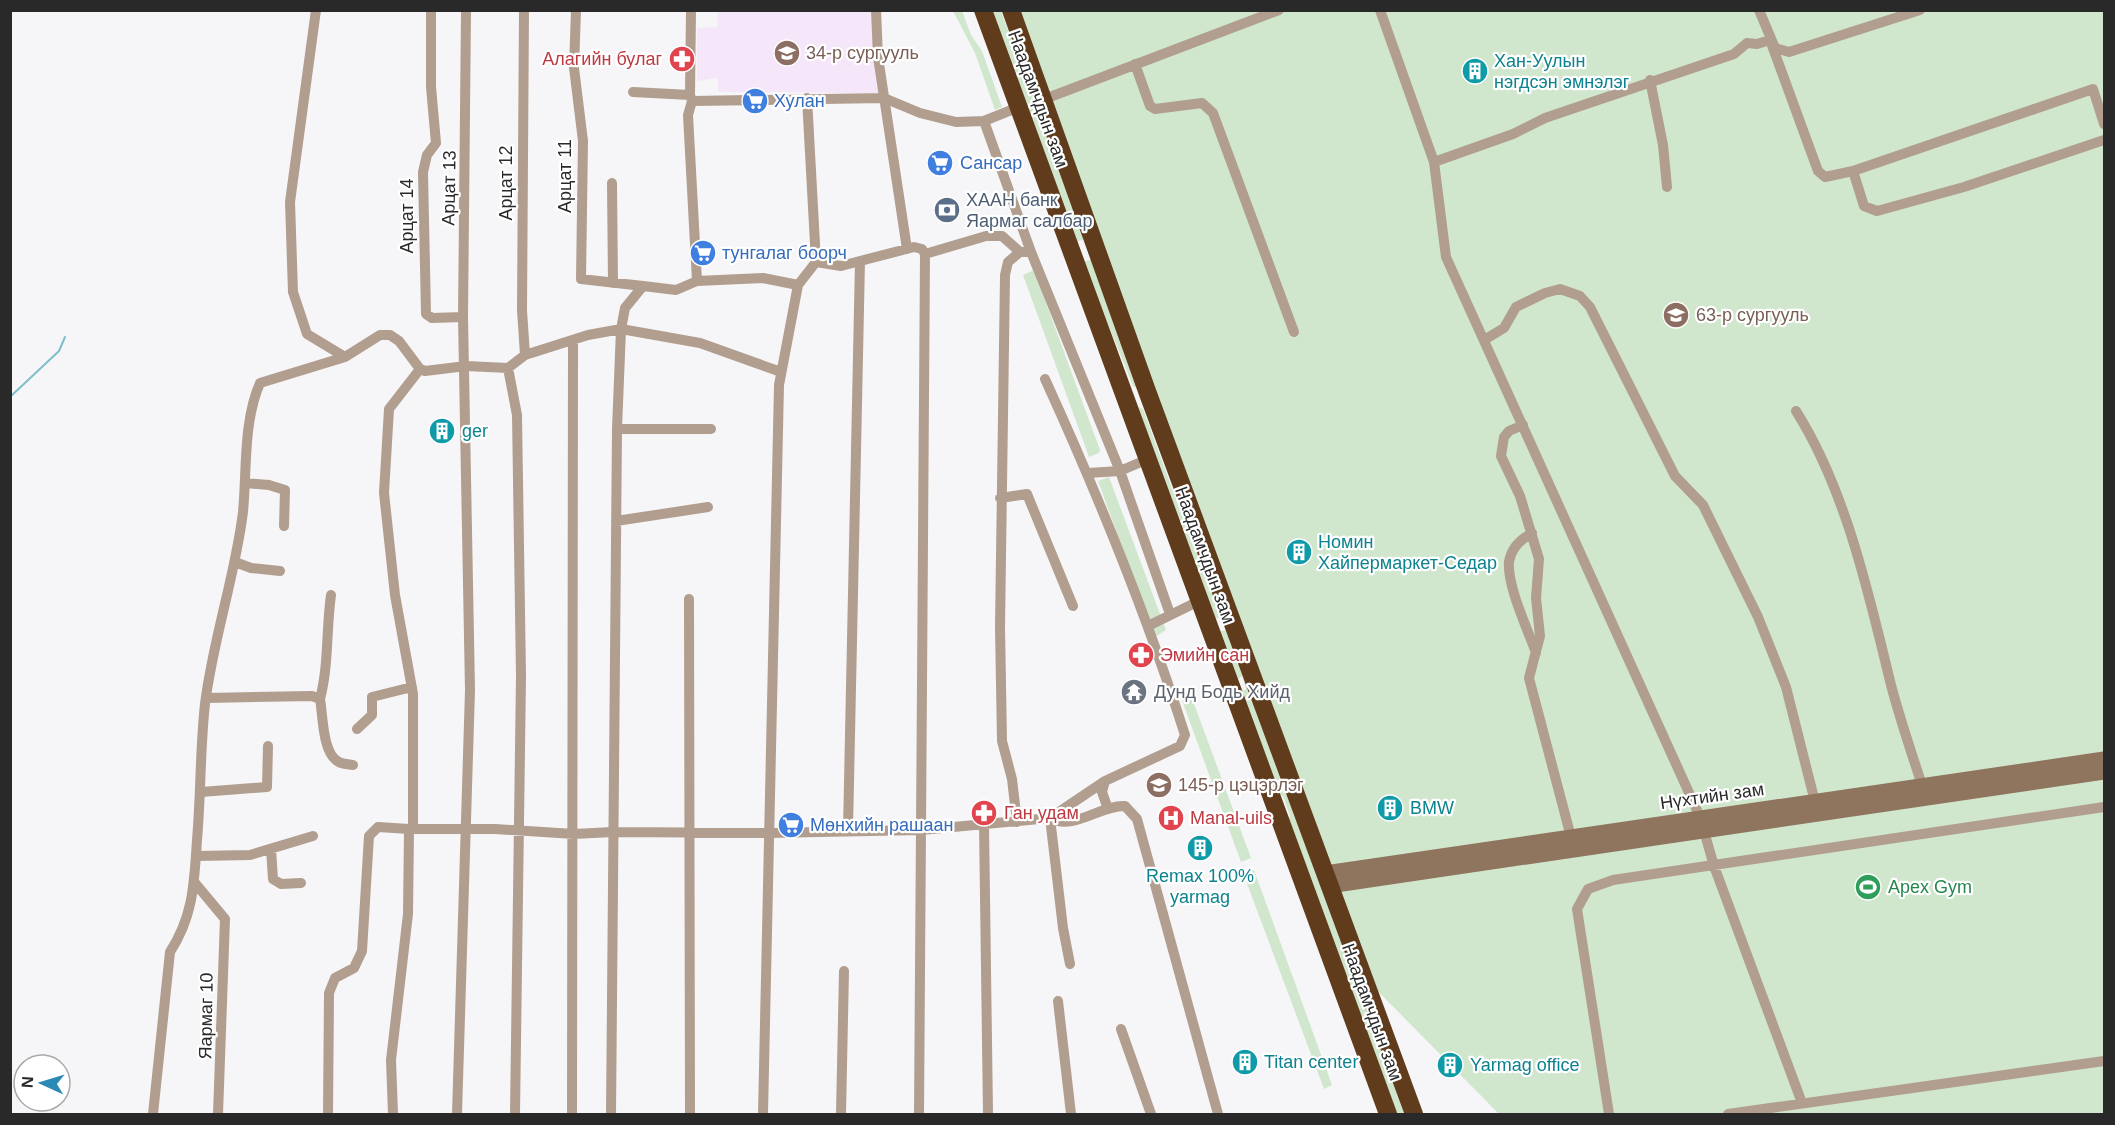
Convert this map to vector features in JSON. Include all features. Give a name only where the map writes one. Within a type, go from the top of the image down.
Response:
[{"type":"highway","name":"Наадамчдын зам","points":[[983,10],[1127,399],[1386,1114]]},
{"type":"highway","name":"Наадамчдын зам","points":[[1011,10],[1147,391],[1413,1114]]},
{"type":"highway","points":[[1127,399],[1147,391]]},
{"type":"highway","points":[[1208,625],[1220,626],[1231,615]]},
{"type":"highway","points":[[1233,694],[1241,684],[1255,683]]},
{"type":"highway","points":[[1276,810],[1298,801]]},
{"type":"main road","name":"Нүхтийн зам","points":[[1327,879],[1571,837],[1701,824],[1815,802],[2104,759]]},
{"type":"main road","name":"Нүхтийн зам","points":[[1327,879],[1701,824],[2104,772]]},
{"type":"street","points":[[316,10],[290,202],[293,292],[307,334],[345,357]]},
{"type":"street","name":"Арцат 14","points":[[431,10],[431,87],[436,143],[427,155],[423,172],[426,314],[432,318],[463,317]]},
{"type":"street","name":"Арцат 13","points":[[457,1114],[470,690],[466,366],[463,317],[466,10]]},
{"type":"street","name":"Арцат 12","points":[[524,10],[522,310],[525,355]]},
{"type":"street","name":"Арцат 11","points":[[576,10],[574,68],[583,141],[581,279],[676,290],[698,281],[763,278],[778,283],[798,285]]},
{"type":"street","points":[[692,10],[691,98],[688,115],[698,281]]},
{"type":"street","points":[[876,10],[885,98],[907,249]]},
{"type":"street","points":[[1042,100],[1279,10]]},
{"type":"street","points":[[1380,10],[1434,162],[1446,256],[1701,824],[1714,866],[1802,1103]]},
{"type":"street","points":[[1759,10],[1818,171],[1825,177],[1853,171],[2093,89],[2104,124]]},
{"type":"street","points":[[1770,40],[1775,48],[1789,52],[1920,10]]},
{"type":"street","points":[[1434,162],[1513,134],[1545,118],[1650,80],[1734,54],[1747,43],[1757,44],[1770,40]]},
{"type":"street","points":[[1135,64],[1150,106],[1155,109],[1202,103],[1213,113],[1294,332]]},
{"type":"street","points":[[1650,80],[1663,145],[1667,187]]},
{"type":"street","points":[[633,92],[691,98],[885,98],[920,113],[956,122],[984,120],[1019,107]]},
{"type":"street","points":[[763,1114],[779,385],[798,285],[816,262],[807,98]]},
{"type":"street","points":[[984,120],[1026,252],[1120,471],[1170,614]]},
{"type":"street","points":[[1853,171],[1863,206],[1877,211],[1964,187],[2104,140]]},
{"type":"street","points":[[612,183],[613,283]]},
{"type":"street","points":[[925,254],[986,236],[1002,236],[1026,252]]},
{"type":"street","points":[[816,262],[830,266],[907,249],[922,249],[925,254],[920,1114]]},
{"type":"street","points":[[1017,822],[1012,779],[1002,741],[1000,498],[1005,275],[1008,262],[1026,252]]},
{"type":"street","points":[[848,830],[860,261]]},
{"type":"street","points":[[611,1114],[617,429],[621,329],[625,308],[643,286]]},
{"type":"street","points":[[1484,339],[1504,328],[1516,307],[1545,293],[1560,289],[1580,296],[1590,307],[1671,468],[1689,492],[1703,505],[1758,617],[1786,687],[1815,802]]},
{"type":"street","points":[[393,1114],[392,1060],[408,914],[412,687],[395,595],[384,493],[389,409],[420,369],[466,366],[508,368],[525,355],[573,342],[588,335],[621,329],[700,343],[781,372]]},
{"type":"street","points":[[153,1114],[170,952],[186,921],[195,883],[206,698],[215,644],[234,562],[246,483],[251,404],[260,383],[345,357],[380,335],[390,335],[399,341],[420,369]]},
{"type":"street","points":[[572,1114],[573,342]]},
{"type":"street","points":[[508,368],[517,415],[521,676],[515,1114]]},
{"type":"street","points":[[328,1114],[329,993],[335,978],[354,968],[362,951],[369,836],[378,827],[466,828],[574,834],[769,833],[921,830],[1017,822],[1050,818],[1105,781],[1180,747],[1185,738],[1175,699],[1088,473],[1045,379]]},
{"type":"street","points":[[1796,411],[1815,441],[1828,469],[1871,601],[1892,686],[1922,785]]},
{"type":"street","points":[[1523,425],[1504,437],[1501,456],[1520,496],[1539,559],[1536,598],[1540,636],[1529,678],[1571,837]]},
{"type":"street","points":[[617,429],[711,429]]},
{"type":"street","points":[[1088,473],[1120,471],[1148,459]]},
{"type":"street","points":[[246,483],[269,485],[285,490],[284,526]]},
{"type":"street","points":[[1000,498],[1027,494],[1073,606]]},
{"type":"street","points":[[616,521],[708,507]]},
{"type":"street","points":[[1532,533],[1521,539],[1509,561],[1514,586],[1536,653]]},
{"type":"street","points":[[234,562],[251,568],[280,571]]},
{"type":"street","points":[[331,595],[327,620],[327,668],[320,699],[323,734],[334,758],[338,762],[353,765]]},
{"type":"street","points":[[689,599],[690,1114]]},
{"type":"street","points":[[1148,626],[1199,601]]},
{"type":"street","points":[[357,729],[372,715],[372,697],[412,687]]},
{"type":"street","points":[[206,698],[312,696],[320,699]]},
{"type":"street","points":[[201,792],[267,787],[268,746]]},
{"type":"street","points":[[1105,781],[1102,792],[1108,808]]},
{"type":"street","points":[[1050,818],[1059,823],[1072,821],[1108,808],[1125,806],[1137,819],[1218,1114]]},
{"type":"street","points":[[1609,1114],[1577,909],[1588,889],[1612,880],[2104,807]]},
{"type":"street","points":[[1050,818],[1063,928],[1070,964]]},
{"type":"street","points":[[984,824],[988,1114]]},
{"type":"street","points":[[197,856],[250,855],[313,836]]},
{"type":"street","points":[[270,849],[273,879],[281,884],[302,883]]},
{"type":"street","name":"Яармаг 10","points":[[195,883],[225,918],[222,1076],[218,1114]]},
{"type":"street","points":[[841,1114],[844,971]]},
{"type":"street","points":[[1058,1002],[1071,1114]]},
{"type":"street","points":[[1121,1029],[1151,1114]]},
{"type":"street","points":[[1728,1114],[2104,1061]]},
{"type":"shaded area","name":"34-р сургууль","points":[[718,11],[873,11],[879,93],[718,92],[718,78],[697,81],[697,28],[717,27]]},
{"type":"green space","points":[[953,11],[962,11],[971,35],[982,51],[1002,107],[995,110],[975,53]]},
{"type":"green space","points":[[990,11],[1001,11],[1085,239],[1076,242]]},
{"type":"green space","points":[[1013,11],[2104,11],[2104,1114],[1499,1114],[1353,966],[1407,1114],[1394,1114],[1288,819],[1290,816],[1283,796],[1279,794],[1242,692],[1246,689],[1242,676],[1237,680],[1218,632],[1226,630],[1221,617],[1215,619],[1138,407],[1143,409],[1189,535],[1204,567]]},
{"type":"green space","points":[[1092,259],[1137,388],[1133,386],[1083,262]]},
{"type":"green space","points":[[1034,270],[1100,450],[1099,453],[1089,457],[1023,275]]},
{"type":"green space","points":[[1109,477],[1166,630],[1155,637],[1098,481]]},
{"type":"green space","points":[[1190,693],[1251,858],[1241,862],[1180,695]]},
{"type":"green space","points":[[1254,870],[1332,1085],[1324,1089],[1243,873]]},
{"type":"waterway","points":[[10,397],[59,351],[65,337]]},
{"type":"place","name":"34-р сургууль","points":[[787,53]]},
{"type":"place","name":"Алагийн булаг","points":[[682,59]]},
{"type":"place","name":"Хан-Уулын нэгдсэн эмнэлэг","points":[[1475,71]]},
{"type":"place","name":"Хулан","points":[[755,101]]},
{"type":"place","name":"Сансар","points":[[940,163]]},
{"type":"place","name":"ХААН банк Яармаг салбар","points":[[947,210]]},
{"type":"place","name":"тунгалаг боорч","points":[[703,253]]},
{"type":"place","name":"63-р сургууль","points":[[1676,315]]},
{"type":"place","name":"ger","points":[[442,431]]},
{"type":"place","name":"Номин Хайпермаркет-Седар","points":[[1299,552]]},
{"type":"place","name":"Эмийн сан","points":[[1141,655]]},
{"type":"place","name":"Дунд Бодь Хийд","points":[[1134,692]]},
{"type":"place","name":"145-р цэцэрлэг","points":[[1159,785]]},
{"type":"place","name":"BMW","points":[[1390,808]]},
{"type":"place","name":"Ган удам","points":[[984,813]]},
{"type":"place","name":"Manal-uils","points":[[1171,818]]},
{"type":"place","name":"Мөнхийн рашаан","points":[[791,825]]},
{"type":"place","name":"Remax 100% yarmag","points":[[1200,848]]},
{"type":"place","name":"Apex Gym","points":[[1868,887]]},
{"type":"place","name":"Titan center","points":[[1245,1062]]},
{"type":"place","name":"Yarmag office","points":[[1450,1065]]}]
